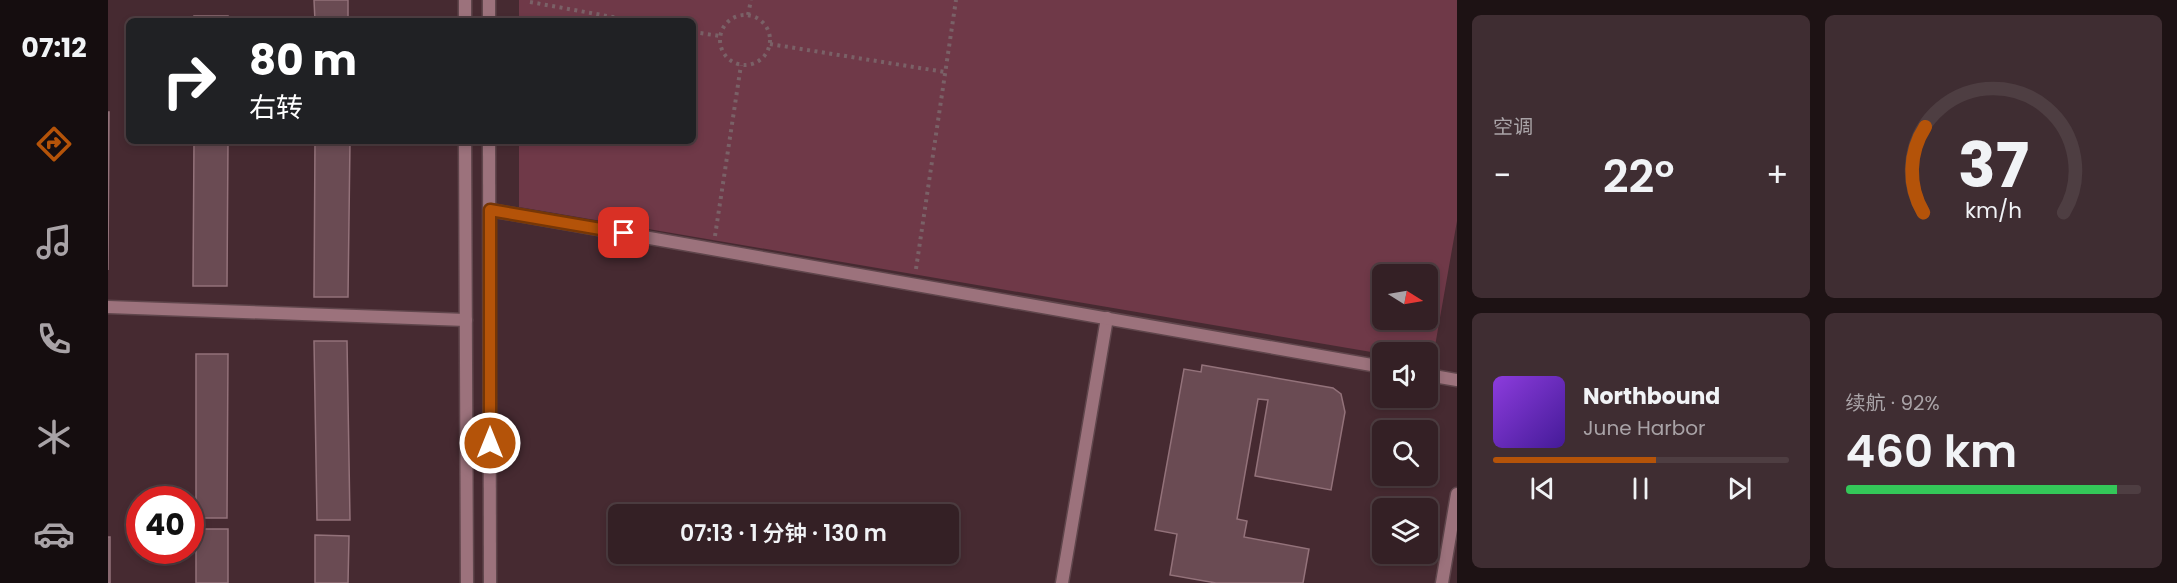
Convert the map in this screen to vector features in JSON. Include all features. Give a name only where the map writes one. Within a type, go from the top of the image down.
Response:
[{"type":"street","points":[[465,0],[465,18]]},
{"type":"street","points":[[489,0],[489,18]]},
{"type":"street","points":[[465,144],[467,583]]},
{"type":"street","points":[[489,144],[490,583]]},
{"type":"street","points":[[490,210],[1372,365]]},
{"type":"street","points":[[108,307],[466,320]]},
{"type":"street","points":[[1062,583],[1107,318]]},
{"type":"street","points":[[1438,377],[1457,380]]},
{"type":"street","points":[[1442,583],[1457,494]]},
{"type":"path","points":[[748,15],[751,0]]},
{"type":"path","points":[[914,284],[956,0]]},
{"type":"path","points":[[530,2],[618,18]]},
{"type":"path","points":[[748,15],[766,24],[770,44],[765,56],[759,61],[741,65],[725,56],[720,36],[730,19],[748,15]]},
{"type":"path","points":[[696,32],[720,36]]},
{"type":"path","points":[[770,44],[945,72]]},
{"type":"path","points":[[713,249],[741,65]]},
{"type":"shaded area","points":[[519,0],[1457,0],[1457,221],[1438,329],[1438,264],[1372,264],[1372,330],[1438,330],[1436,342],[1372,342],[1372,352],[519,207],[519,144],[696,144],[696,18],[519,18]]},
{"type":"building","points":[[314,0],[348,0],[348,18],[315,18]]},
{"type":"building","points":[[194,16],[228,16],[228,18],[194,18]]},
{"type":"building","points":[[108,112],[109,112],[108,270]]},
{"type":"building","points":[[194,144],[228,144],[227,286],[193,286]]},
{"type":"building","points":[[315,144],[350,144],[348,297],[314,297]]},
{"type":"building","points":[[314,341],[347,341],[350,520],[317,520]]},
{"type":"building","points":[[196,354],[228,354],[227,518],[204,518],[204,486],[196,486]]},
{"type":"building","points":[[1202,365],[1333,388],[1341,394],[1345,412],[1331,490],[1255,476],[1268,400],[1258,399],[1237,519],[1247,521],[1244,537],[1309,549],[1303,583],[1216,583],[1170,575],[1177,534],[1155,530],[1184,369],[1201,372]]},
{"type":"building","points":[[204,529],[228,529],[228,583],[196,583],[196,564],[204,564]]},
{"type":"building","points":[[315,535],[349,536],[348,583],[315,583]]},
{"type":"building","points":[[108,537],[110,537],[110,583],[108,583]]},
{"type":"route","points":[[490,443],[490,210],[624,233]]}]
